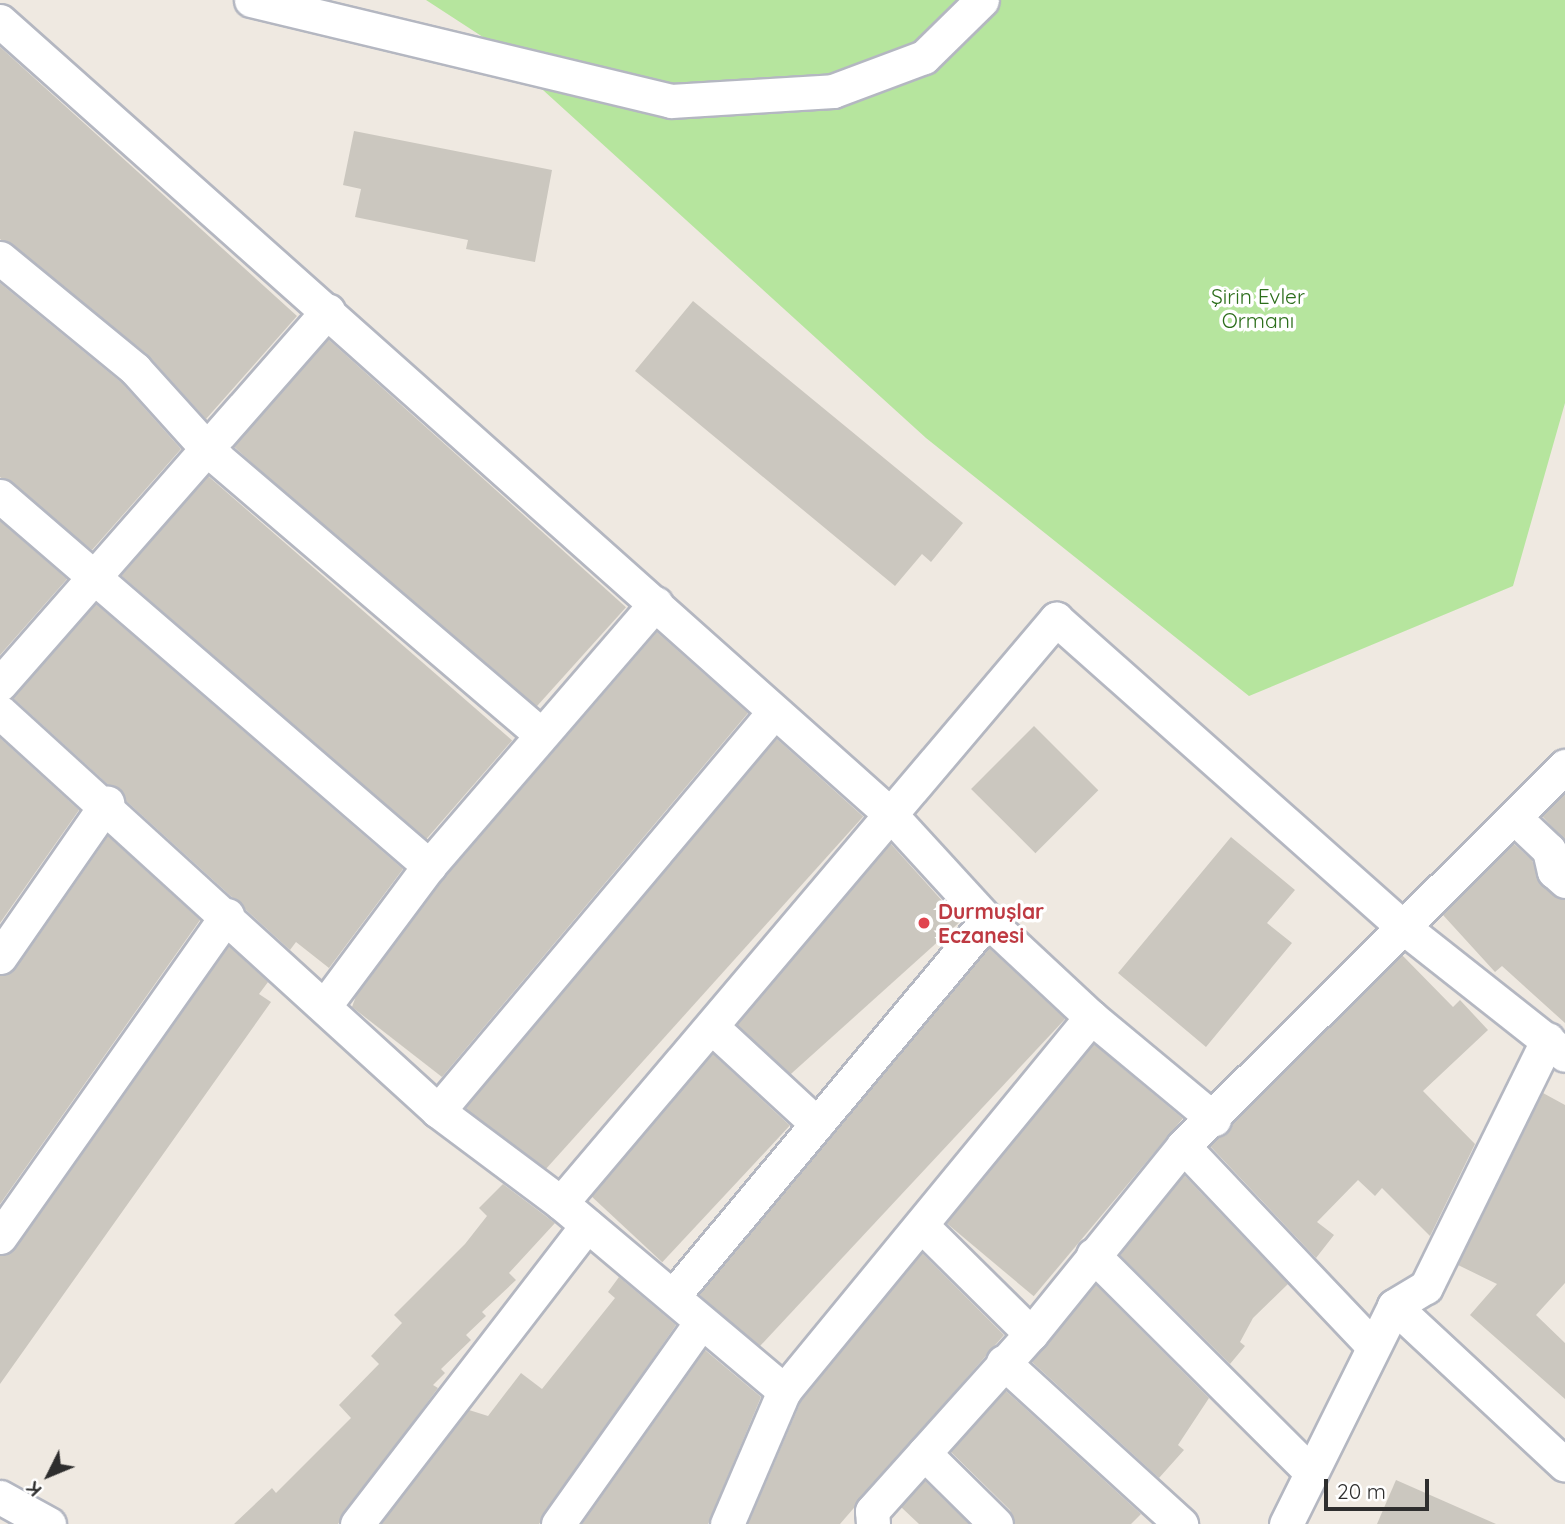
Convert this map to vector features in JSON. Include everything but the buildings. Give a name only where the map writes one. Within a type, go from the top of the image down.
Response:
[{"type":"street","points":[[0,14],[12,0]]},
{"type":"street","points":[[267,2],[671,101],[833,91],[924,57],[982,0]]},
{"type":"street","points":[[0,21],[328,310],[656,603],[773,713],[890,814],[987,920],[1091,1017],[1214,1119]]},
{"type":"street","points":[[0,258],[135,369],[209,451],[540,734]]},
{"type":"street","points":[[0,684],[209,451],[328,310]]},
{"type":"street","points":[[0,496],[98,575],[216,686],[429,866]]},
{"type":"street","points":[[326,1004],[429,866],[540,734],[656,603]]},
{"type":"street","points":[[561,1203],[714,1029],[890,814],[1056,619],[1403,927],[1556,1047],[1426,1286],[1394,1306],[1308,1469],[1286,1524]]},
{"type":"street","points":[[0,712],[107,803],[438,1111],[561,1203],[783,1391]]},
{"type":"street","points":[[438,1111],[773,713]]},
{"type":"street","points":[[873,1524],[872,1511],[1003,1362],[1031,1334],[1183,1146],[1214,1119],[1565,766]]},
{"type":"street","points":[[0,957],[107,803]]},
{"type":"street","points":[[1514,817],[1549,850],[1554,871],[1565,881]]},
{"type":"street","points":[[0,1237],[227,915]]},
{"type":"street","points":[[673,1296],[987,920]]},
{"type":"street","points":[[727,1524],[783,1391],[923,1227],[1091,1017]]},
{"type":"street","points":[[714,1029],[817,1124]]},
{"type":"street","points":[[1183,1146],[1372,1345]]},
{"type":"street","points":[[357,1524],[587,1225]]},
{"type":"street","points":[[923,1227],[1031,1334]]},
{"type":"street","points":[[1093,1255],[1308,1469]]},
{"type":"street","points":[[1394,1306],[1565,1465]]},
{"type":"street","points":[[558,1524],[701,1322]]},
{"type":"street","points":[[1003,1362],[1181,1524]]},
{"type":"street","points":[[924,1453],[996,1524]]},
{"type":"street","points":[[0,1497],[49,1524]]},
{"type":"green space","name":"Şirin Evler Ormanı","points":[[426,0],[1565,0],[1565,403],[1513,586],[1249,696],[926,438],[489,41]]},
{"type":"place","name":"Durmuşlar Eczanesi","points":[[924,923]]}]
